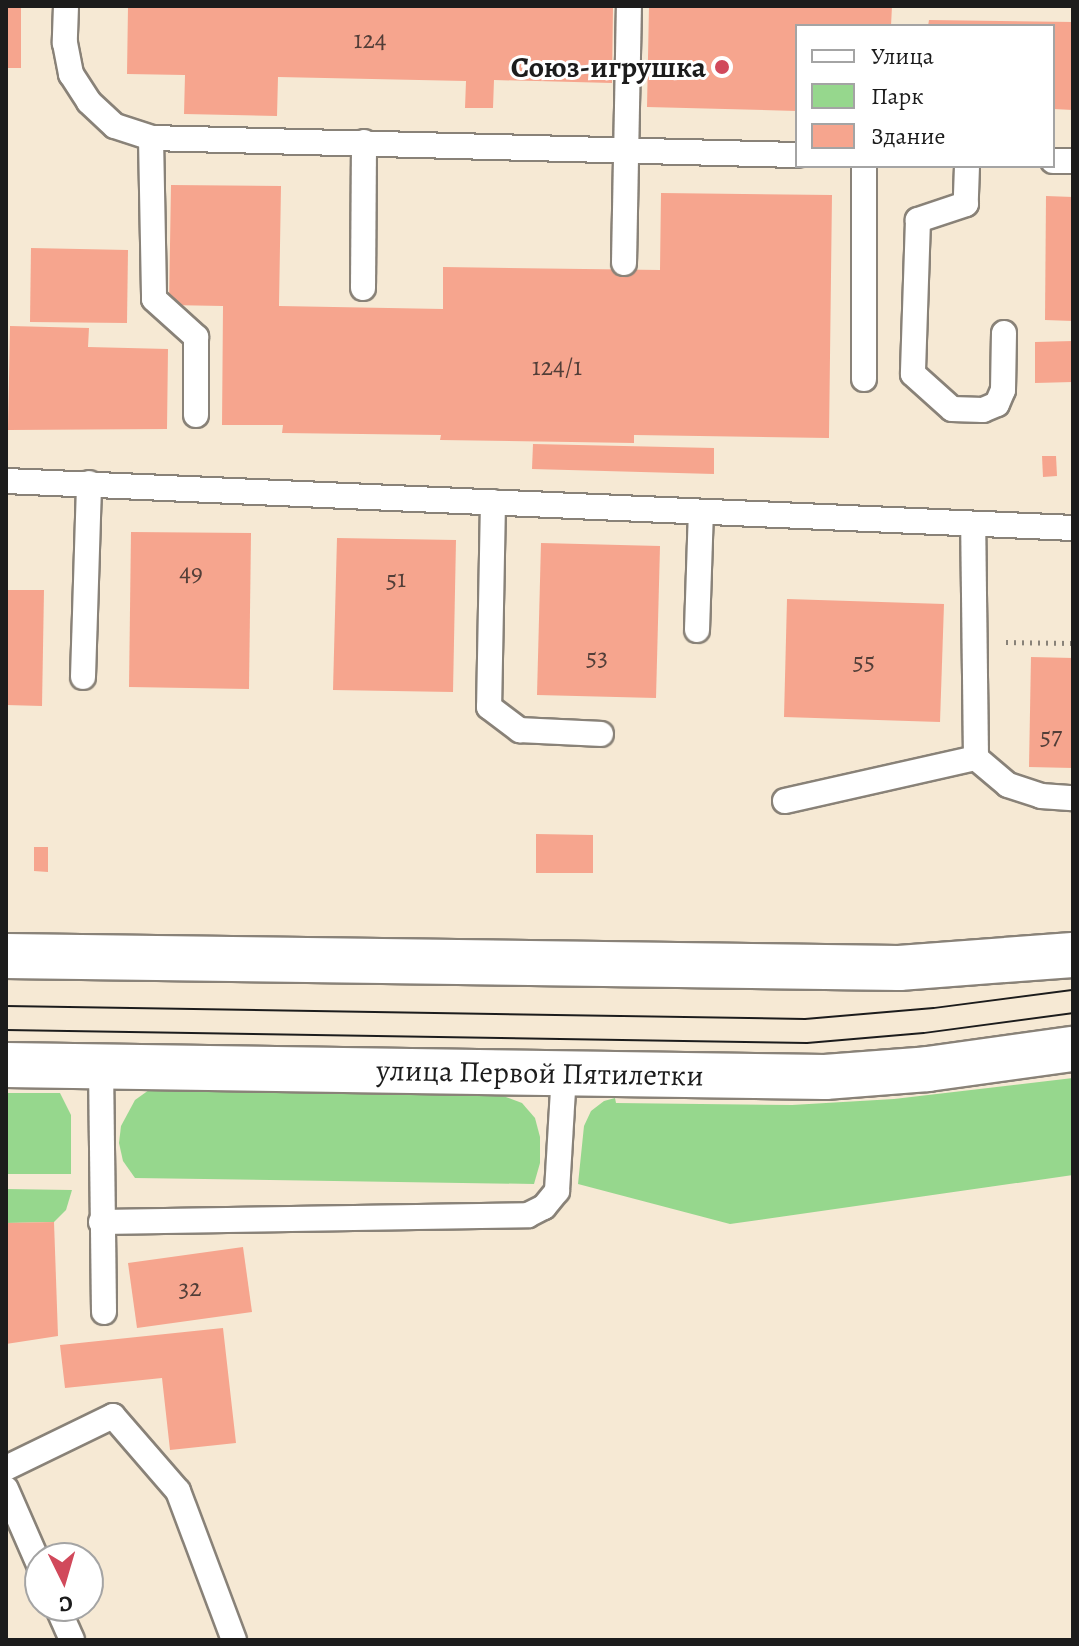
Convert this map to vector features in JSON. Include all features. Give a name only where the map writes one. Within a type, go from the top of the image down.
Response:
[{"type":"main road","points":[[6,956],[899,968],[1073,955]]},
{"type":"main road","name":"улица Первой Пятилетки","points":[[6,1065],[825,1077],[928,1069],[1073,1049]]},
{"type":"lane","points":[[66,6],[65,43],[71,74],[83,93],[115,126],[151,138],[795,155]]},
{"type":"lane","points":[[624,263],[629,6]]},
{"type":"lane","points":[[151,138],[154,299],[196,337],[196,415]]},
{"type":"lane","points":[[363,288],[364,142]]},
{"type":"lane","points":[[864,168],[864,379]]},
{"type":"lane","points":[[967,168],[966,204],[918,220],[913,374],[952,409],[983,410],[997,404],[1003,390],[1004,333]]},
{"type":"lane","points":[[6,481],[973,526],[1073,528]]},
{"type":"lane","points":[[83,677],[89,483]]},
{"type":"lane","points":[[493,502],[489,707],[520,730],[601,734]]},
{"type":"lane","points":[[697,630],[701,512]]},
{"type":"lane","points":[[973,526],[976,758],[1008,785],[1041,796],[1073,798]]},
{"type":"lane","points":[[785,801],[976,758]]},
{"type":"lane","points":[[101,1066],[104,1312]]},
{"type":"lane","points":[[101,1222],[528,1215],[544,1207],[557,1191],[564,1073]]},
{"type":"lane","points":[[6,1468],[113,1416],[178,1491],[234,1640]]},
{"type":"lane","points":[[6,1489],[29,1542]]},
{"type":"path","points":[[974,642],[1073,643]]},
{"type":"green space","points":[[1073,1078],[1073,1175],[730,1224],[578,1184],[584,1126],[591,1111],[604,1101],[615,1098],[616,1103],[792,1105],[894,1099]]},
{"type":"green space","points":[[149,1090],[503,1096],[522,1103],[535,1118],[540,1137],[540,1163],[534,1184],[135,1178],[123,1161],[119,1143],[121,1126],[135,1100]]},
{"type":"green space","points":[[6,1093],[60,1093],[71,1115],[71,1174],[6,1174]]},
{"type":"green space","points":[[6,1189],[72,1190],[66,1210],[54,1222],[6,1223]]},
{"type":"building","points":[[6,6],[21,6],[21,68],[6,68]]},
{"type":"building","points":[[128,6],[613,6],[612,83],[494,80],[493,108],[465,108],[466,81],[278,77],[277,116],[184,114],[185,75],[127,74]]},
{"type":"building","name":"Союз-игрушка","points":[[649,6],[892,6],[891,24],[795,24],[795,111],[647,107]]},
{"type":"building","points":[[929,20],[1073,22],[1073,110],[1055,109],[1055,24],[928,24]]},
{"type":"building","points":[[171,185],[281,186],[279,306],[443,309],[443,267],[660,270],[661,193],[832,195],[829,438],[634,435],[634,443],[440,440],[441,435],[282,433],[283,425],[222,425],[223,306],[169,305]]},
{"type":"building","points":[[1046,196],[1073,197],[1073,321],[1045,320]]},
{"type":"building","points":[[31,248],[128,250],[127,323],[30,322]]},
{"type":"building","points":[[10,326],[89,328],[88,347],[168,349],[167,429],[8,430]]},
{"type":"building","points":[[1073,341],[1073,382],[1035,383],[1035,342]]},
{"type":"building","points":[[533,444],[714,448],[714,474],[532,469]]},
{"type":"building","points":[[1042,456],[1056,456],[1057,476],[1043,477]]},
{"type":"building","points":[[131,532],[251,533],[249,689],[129,687]]},
{"type":"building","points":[[337,538],[456,540],[453,692],[333,690]]},
{"type":"building","points":[[541,543],[660,546],[656,698],[537,695]]},
{"type":"building","points":[[6,590],[44,590],[42,706],[6,705]]},
{"type":"building","points":[[787,599],[944,604],[940,722],[784,717]]},
{"type":"building","points":[[1031,657],[1073,658],[1073,768],[1029,767]]},
{"type":"building","points":[[536,834],[593,835],[593,873],[536,873]]},
{"type":"building","points":[[34,847],[48,847],[48,872],[34,871]]},
{"type":"building","points":[[54,1222],[58,1336],[6,1344],[6,1223]]},
{"type":"building","points":[[243,1247],[252,1312],[137,1328],[128,1263]]},
{"type":"building","points":[[223,1328],[236,1443],[170,1450],[162,1378],[65,1388],[60,1345]]},
{"type":"tram line","points":[[6,1006],[805,1019],[934,1008],[1073,990]]},
{"type":"tram line","points":[[6,1030],[807,1043],[924,1033],[1073,1013]]},
{"type":"place","name":"Союз-игрушка","points":[[722,67]]}]
